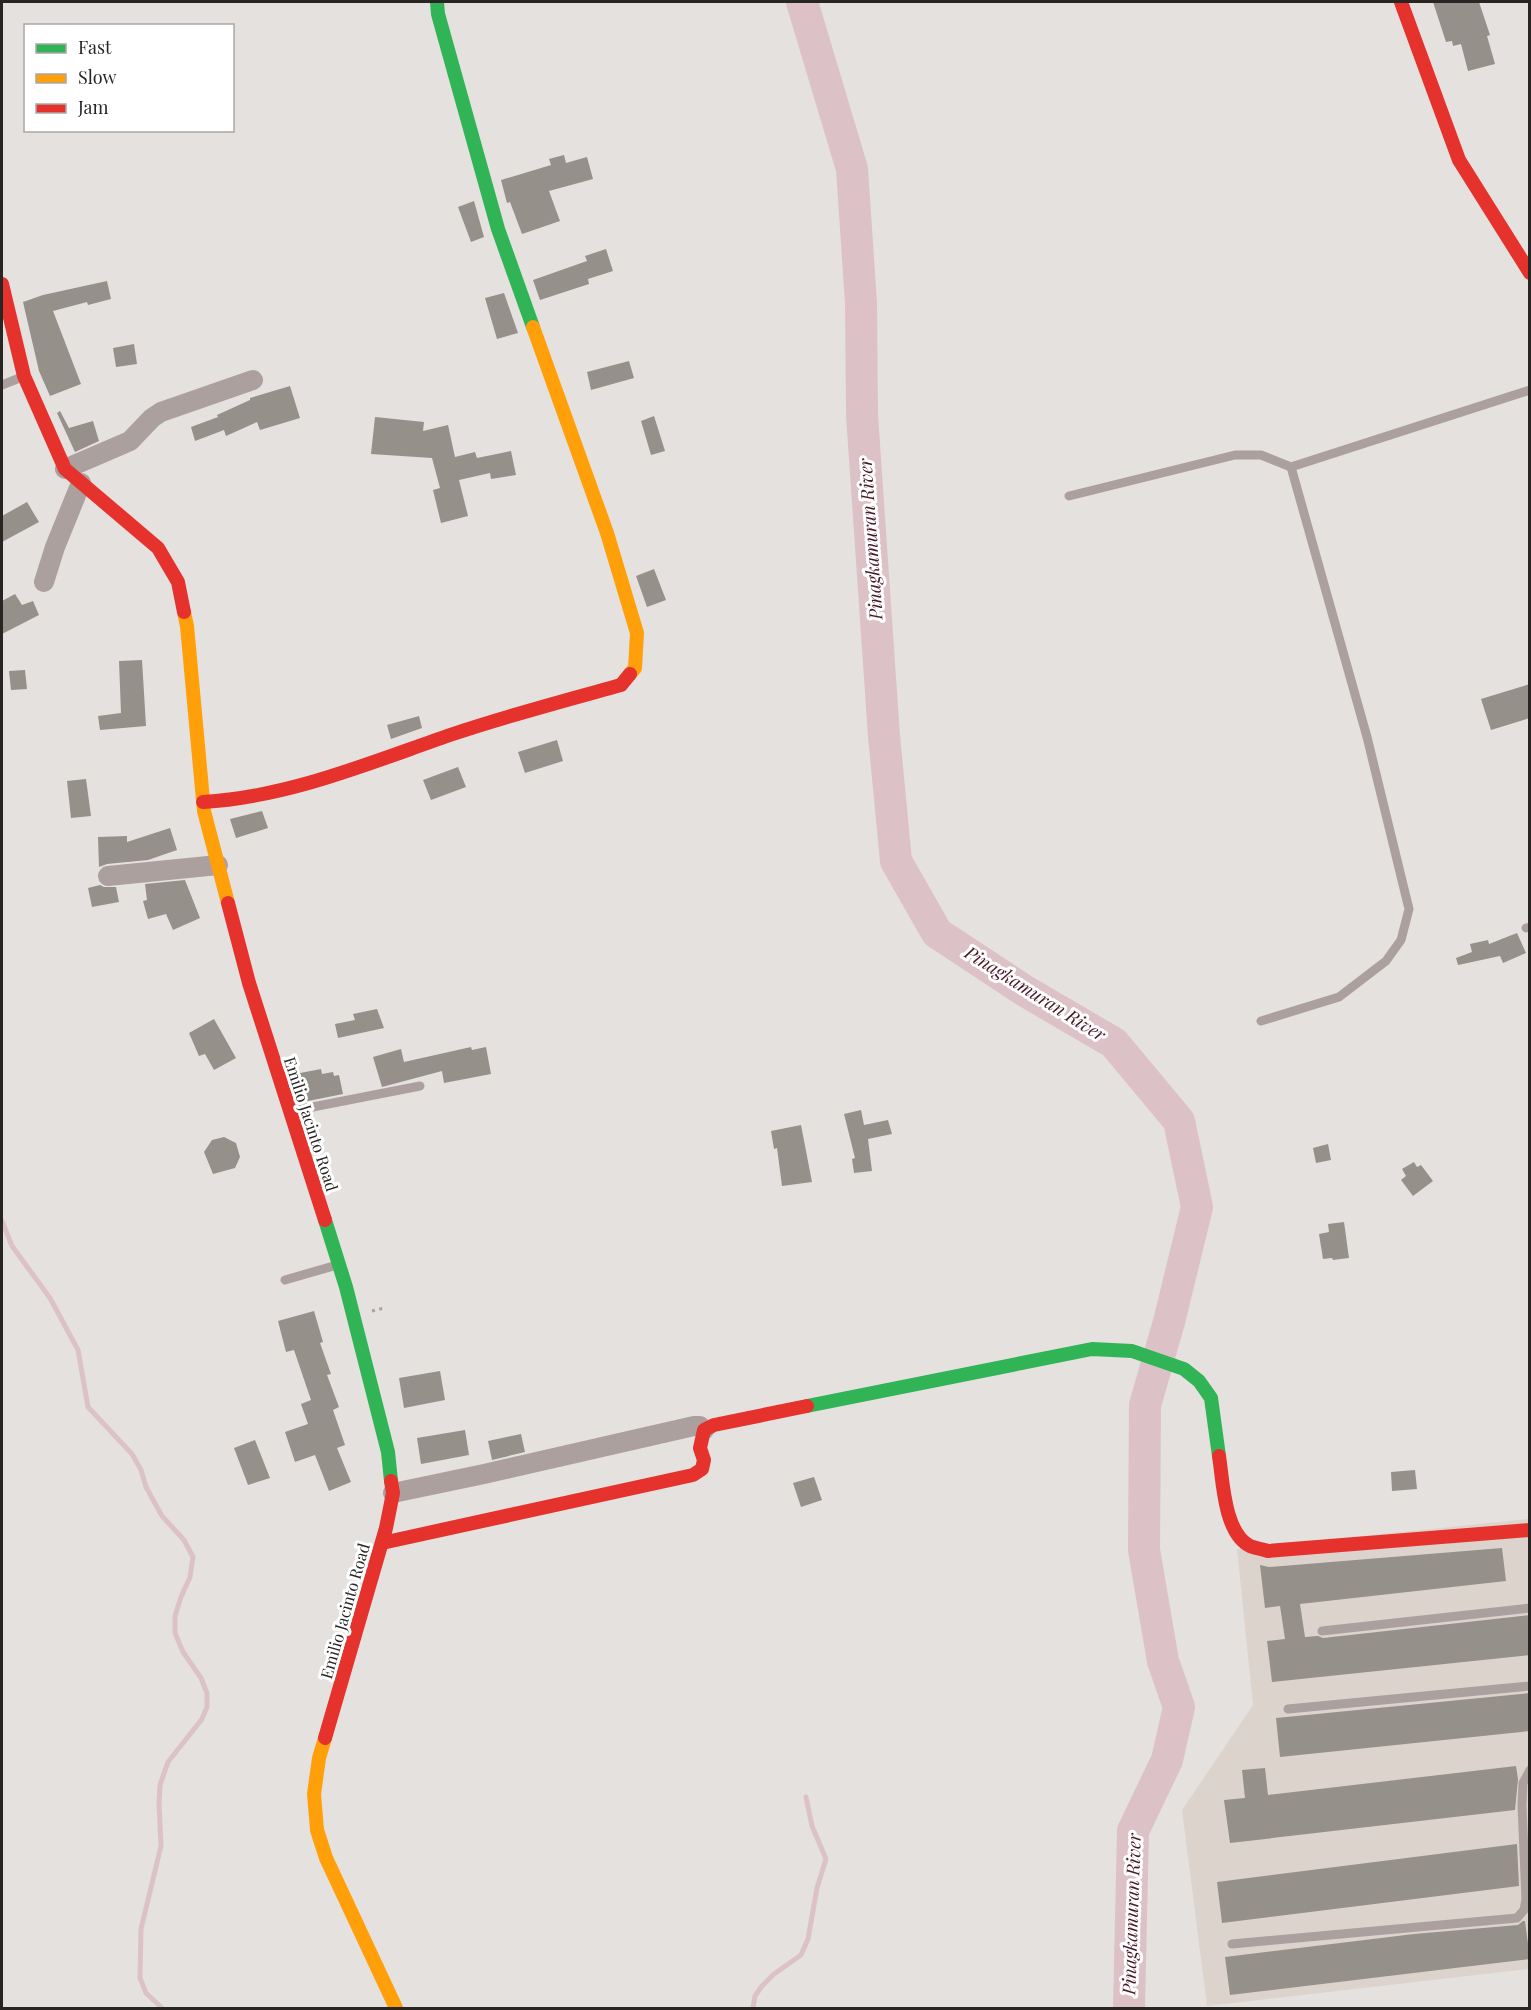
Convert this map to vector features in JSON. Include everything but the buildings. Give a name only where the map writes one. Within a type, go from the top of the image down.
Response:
[{"type":"street","points":[[203,802],[237,800],[302,786],[506,716],[621,685],[635,668],[637,633],[607,533],[498,229],[438,14],[437,2]]},
{"type":"street","points":[[1401,2],[1459,160],[1530,273]]},
{"type":"street","name":"Emilio Jacinto Road","points":[[2,284],[24,376],[65,469],[158,548],[178,582],[187,626],[203,802],[218,865],[249,983],[339,1265],[388,1452],[393,1493],[382,1543],[319,1758],[314,1794],[318,1830],[326,1858],[396,2008]]},
{"type":"street","points":[[65,469],[130,441],[161,412],[253,380]]},
{"type":"street","points":[[44,582],[55,547],[81,483]]},
{"type":"street","points":[[108,876],[218,865]]},
{"type":"street","points":[[704,1430],[714,1425],[1092,1349],[1132,1351],[1184,1369],[1199,1380],[1211,1398],[1227,1508],[1232,1527],[1248,1545],[1268,1551],[1530,1530]]},
{"type":"street","points":[[393,1493],[694,1426],[700,1426],[704,1430]]},
{"type":"street","points":[[382,1543],[693,1475],[702,1469],[704,1460],[700,1448],[704,1430]]},
{"type":"lane","points":[[2,385],[24,376]]},
{"type":"lane","points":[[1069,496],[1234,455],[1261,455],[1291,466],[1530,390]]},
{"type":"lane","points":[[1261,1021],[1339,997],[1386,961],[1401,940],[1409,909],[1367,737],[1291,466]]},
{"type":"lane","points":[[290,1112],[420,1086]]},
{"type":"lane","points":[[285,1280],[339,1265]]},
{"type":"lane","points":[[1322,1631],[1530,1608]]},
{"type":"lane","points":[[1288,1709],[1530,1686]]},
{"type":"lane","points":[[1232,1944],[1516,1918],[1524,1910],[1526,1899],[1522,1805],[1523,1783],[1530,1770]]},
{"type":"shaded area","points":[[1529,1519],[1529,1969],[1207,2006],[1182,1810],[1253,1705],[1237,1549]]},
{"type":"waterway","name":"Pinagkamuran River","points":[[802,2],[852,169],[861,303],[862,415],[884,736],[896,861],[937,933],[1025,991],[1114,1043],[1179,1121],[1197,1207],[1169,1322],[1145,1405],[1144,1550],[1163,1661],[1179,1707],[1167,1760],[1133,1831],[1129,2008]]},
{"type":"waterway","points":[[2,1221],[12,1246],[50,1298],[78,1350],[88,1407],[132,1454],[162,1516],[184,1540],[193,1557],[190,1577],[175,1616],[175,1633],[183,1652],[201,1678],[207,1693],[207,1707],[202,1719],[168,1762],[160,1785],[161,1846],[141,1929],[140,1978],[146,1993],[162,2008]]},
{"type":"waterway","points":[[753,2008],[755,1996],[762,1986],[774,1974],[801,1955],[808,1939],[817,1888],[826,1859],[812,1826],[806,1797]]},
{"type":"traffic: fast","points":[[437,2],[438,14],[498,229],[533,327]]},
{"type":"traffic: fast","points":[[325,1220],[346,1287],[388,1452],[391,1481]]},
{"type":"traffic: fast","points":[[807,1406],[1092,1349],[1132,1351],[1184,1369],[1199,1381],[1211,1398],[1219,1456]]},
{"type":"traffic: slow","points":[[533,327],[607,533],[637,633],[635,668],[630,674]]},
{"type":"traffic: slow","points":[[184,612],[204,811],[228,903]]},
{"type":"traffic: slow","points":[[325,1738],[319,1758],[314,1794],[317,1830],[326,1858],[396,2008]]},
{"type":"traffic: jam","points":[[1401,2],[1459,160],[1530,273]]},
{"type":"traffic: jam","points":[[2,284],[24,376],[65,469],[158,548],[178,582],[184,612]]},
{"type":"traffic: jam","points":[[203,802],[235,799],[298,786],[471,728],[621,685],[630,674]]},
{"type":"traffic: jam","points":[[228,903],[249,983],[325,1220]]},
{"type":"traffic: jam","points":[[382,1543],[693,1475],[702,1469],[704,1460],[700,1448],[704,1430],[714,1425],[807,1406]]},
{"type":"traffic: jam","points":[[1219,1456],[1226,1506],[1235,1530],[1250,1546],[1268,1551],[1530,1530]]},
{"type":"traffic: jam","points":[[325,1738],[386,1528],[393,1493],[391,1481]]}]
